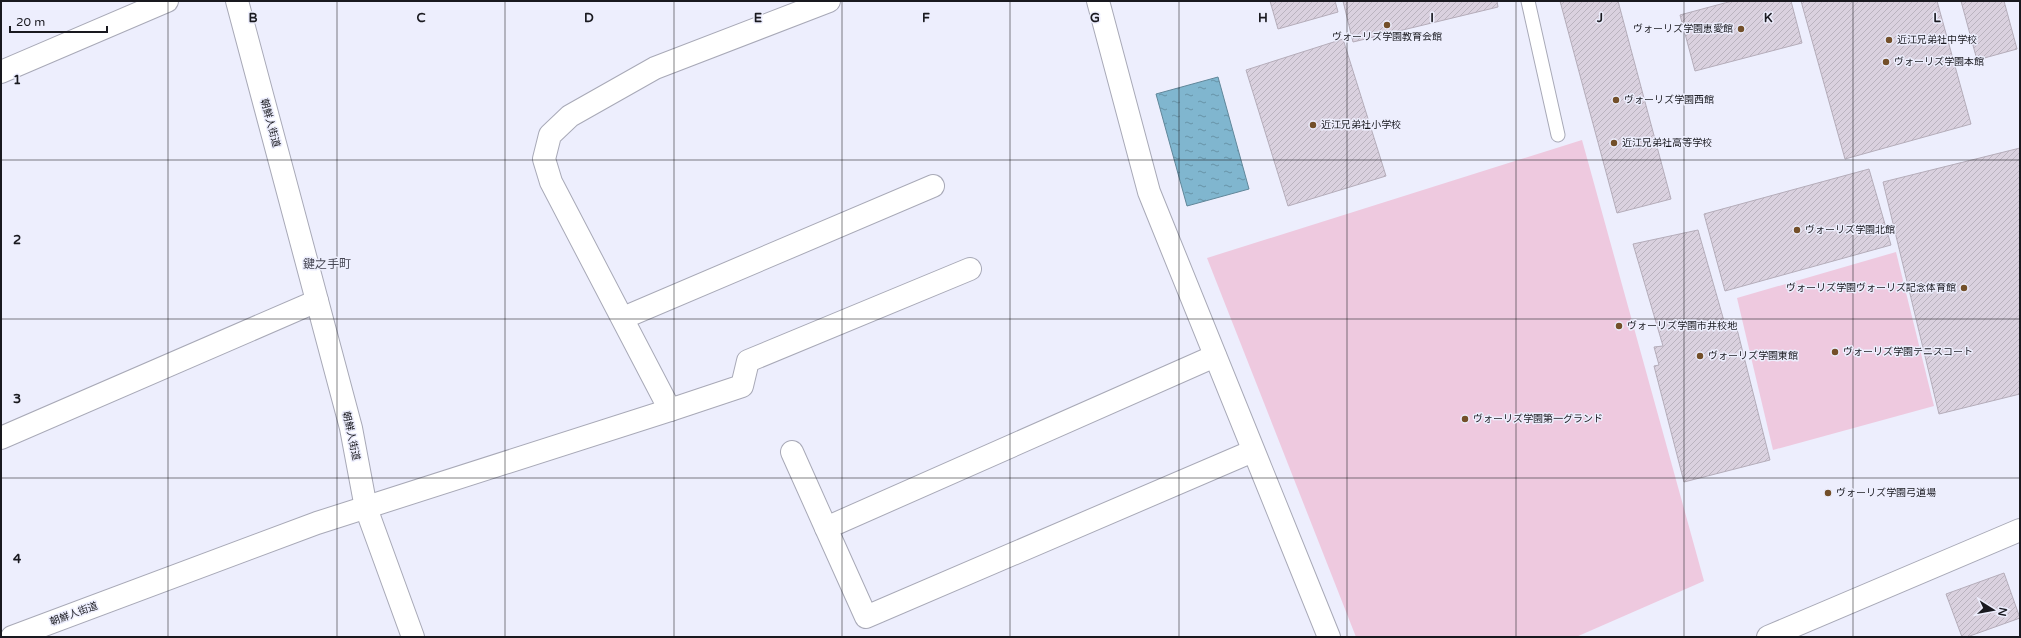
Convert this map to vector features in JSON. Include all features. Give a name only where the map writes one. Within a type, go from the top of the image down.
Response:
[{"type":"street","points":[[1,72],[167,1]]},
{"type":"street","name":"朝鮮人街道","points":[[12,637],[310,526],[366,508],[351,428],[237,1]]},
{"type":"street","points":[[670,410],[551,182],[544,159],[550,135],[570,116],[655,68],[829,1]]},
{"type":"street","points":[[1098,1],[1149,192],[1329,637]]},
{"type":"street","points":[[623,318],[933,186]]},
{"type":"street","points":[[413,637],[366,508],[742,386],[748,361],[970,269]]},
{"type":"street","points":[[1,438],[317,301]]},
{"type":"street","points":[[826,528],[1215,356]]},
{"type":"street","points":[[792,452],[866,617],[1253,451]]},
{"type":"street","points":[[1768,637],[2020,530]]},
{"type":"lane","points":[[1528,1],[1558,135]]},
{"type":"shaded area","name":"ヴォーリズ学園第一グランド","points":[[1582,140],[1704,581],[1576,637],[1356,637],[1207,258]]},
{"type":"shaded area","name":"ヴォーリズ学園テニスコート","points":[[1896,252],[1934,406],[1773,450],[1737,298]]},
{"type":"water","points":[[1218,77],[1249,189],[1187,206],[1156,94]]},
{"type":"building","points":[[1270,1],[1335,1],[1338,12],[1278,29]]},
{"type":"building","name":"ヴォーリズ学園教育会館","points":[[1343,1],[1497,1],[1498,7],[1353,42]]},
{"type":"building","name":"ヴォーリズ学園西館","points":[[1560,1],[1618,1],[1671,199],[1617,213]]},
{"type":"building","name":"ヴォーリズ学園恵愛館","points":[[1732,1],[1791,1],[1802,43],[1695,71],[1680,15]]},
{"type":"building","name":"ヴォーリズ学園本館","points":[[1801,1],[1937,1],[1971,124],[1845,159]]},
{"type":"building","points":[[1961,1],[2004,1],[2017,49],[1977,60]]},
{"type":"building","points":[[1343,39],[1386,176],[1288,206],[1246,70]]},
{"type":"building","name":"ヴォーリズ学園ヴォーリズ記念体育館","points":[[2020,148],[2020,394],[1939,414],[1883,182]]},
{"type":"building","name":"ヴォーリズ学園北館","points":[[1869,169],[1891,245],[1725,291],[1704,214]]},
{"type":"building","name":"ヴォーリズ学園東館","points":[[1698,230],[1726,328],[1736,325],[1770,460],[1684,482],[1654,366],[1659,365],[1654,347],[1663,346],[1633,244]]},
{"type":"building","points":[[2004,573],[2020,618],[1967,637],[1962,637],[1946,594]]},
{"type":"place","name":"ヴォーリズ学園教育会館","points":[[1387,25]]},
{"type":"place","name":"ヴォーリズ学園恵愛館","points":[[1741,29]]},
{"type":"place","name":"近江兄弟社中学校","points":[[1889,40]]},
{"type":"place","name":"ヴォーリズ学園本館","points":[[1886,62]]},
{"type":"place","name":"ヴォーリズ学園西館","points":[[1616,100]]},
{"type":"place","name":"近江兄弟社小学校","points":[[1313,125]]},
{"type":"place","name":"近江兄弟社高等学校","points":[[1614,143]]},
{"type":"place","name":"ヴォーリズ学園北館","points":[[1797,230]]},
{"type":"place","name":"ヴォーリズ学園ヴォーリズ記念体育館","points":[[1964,288]]},
{"type":"place","name":"ヴォーリズ学園市井校地","points":[[1619,326]]},
{"type":"place","name":"ヴォーリズ学園テニスコート","points":[[1835,352]]},
{"type":"place","name":"ヴォーリズ学園東館","points":[[1700,356]]},
{"type":"place","name":"ヴォーリズ学園第一グランド","points":[[1465,419]]},
{"type":"place","name":"ヴォーリズ学園弓道場","points":[[1828,493]]},
{"type":"district","name":"鍵之手町","points":[[327,264]]}]
